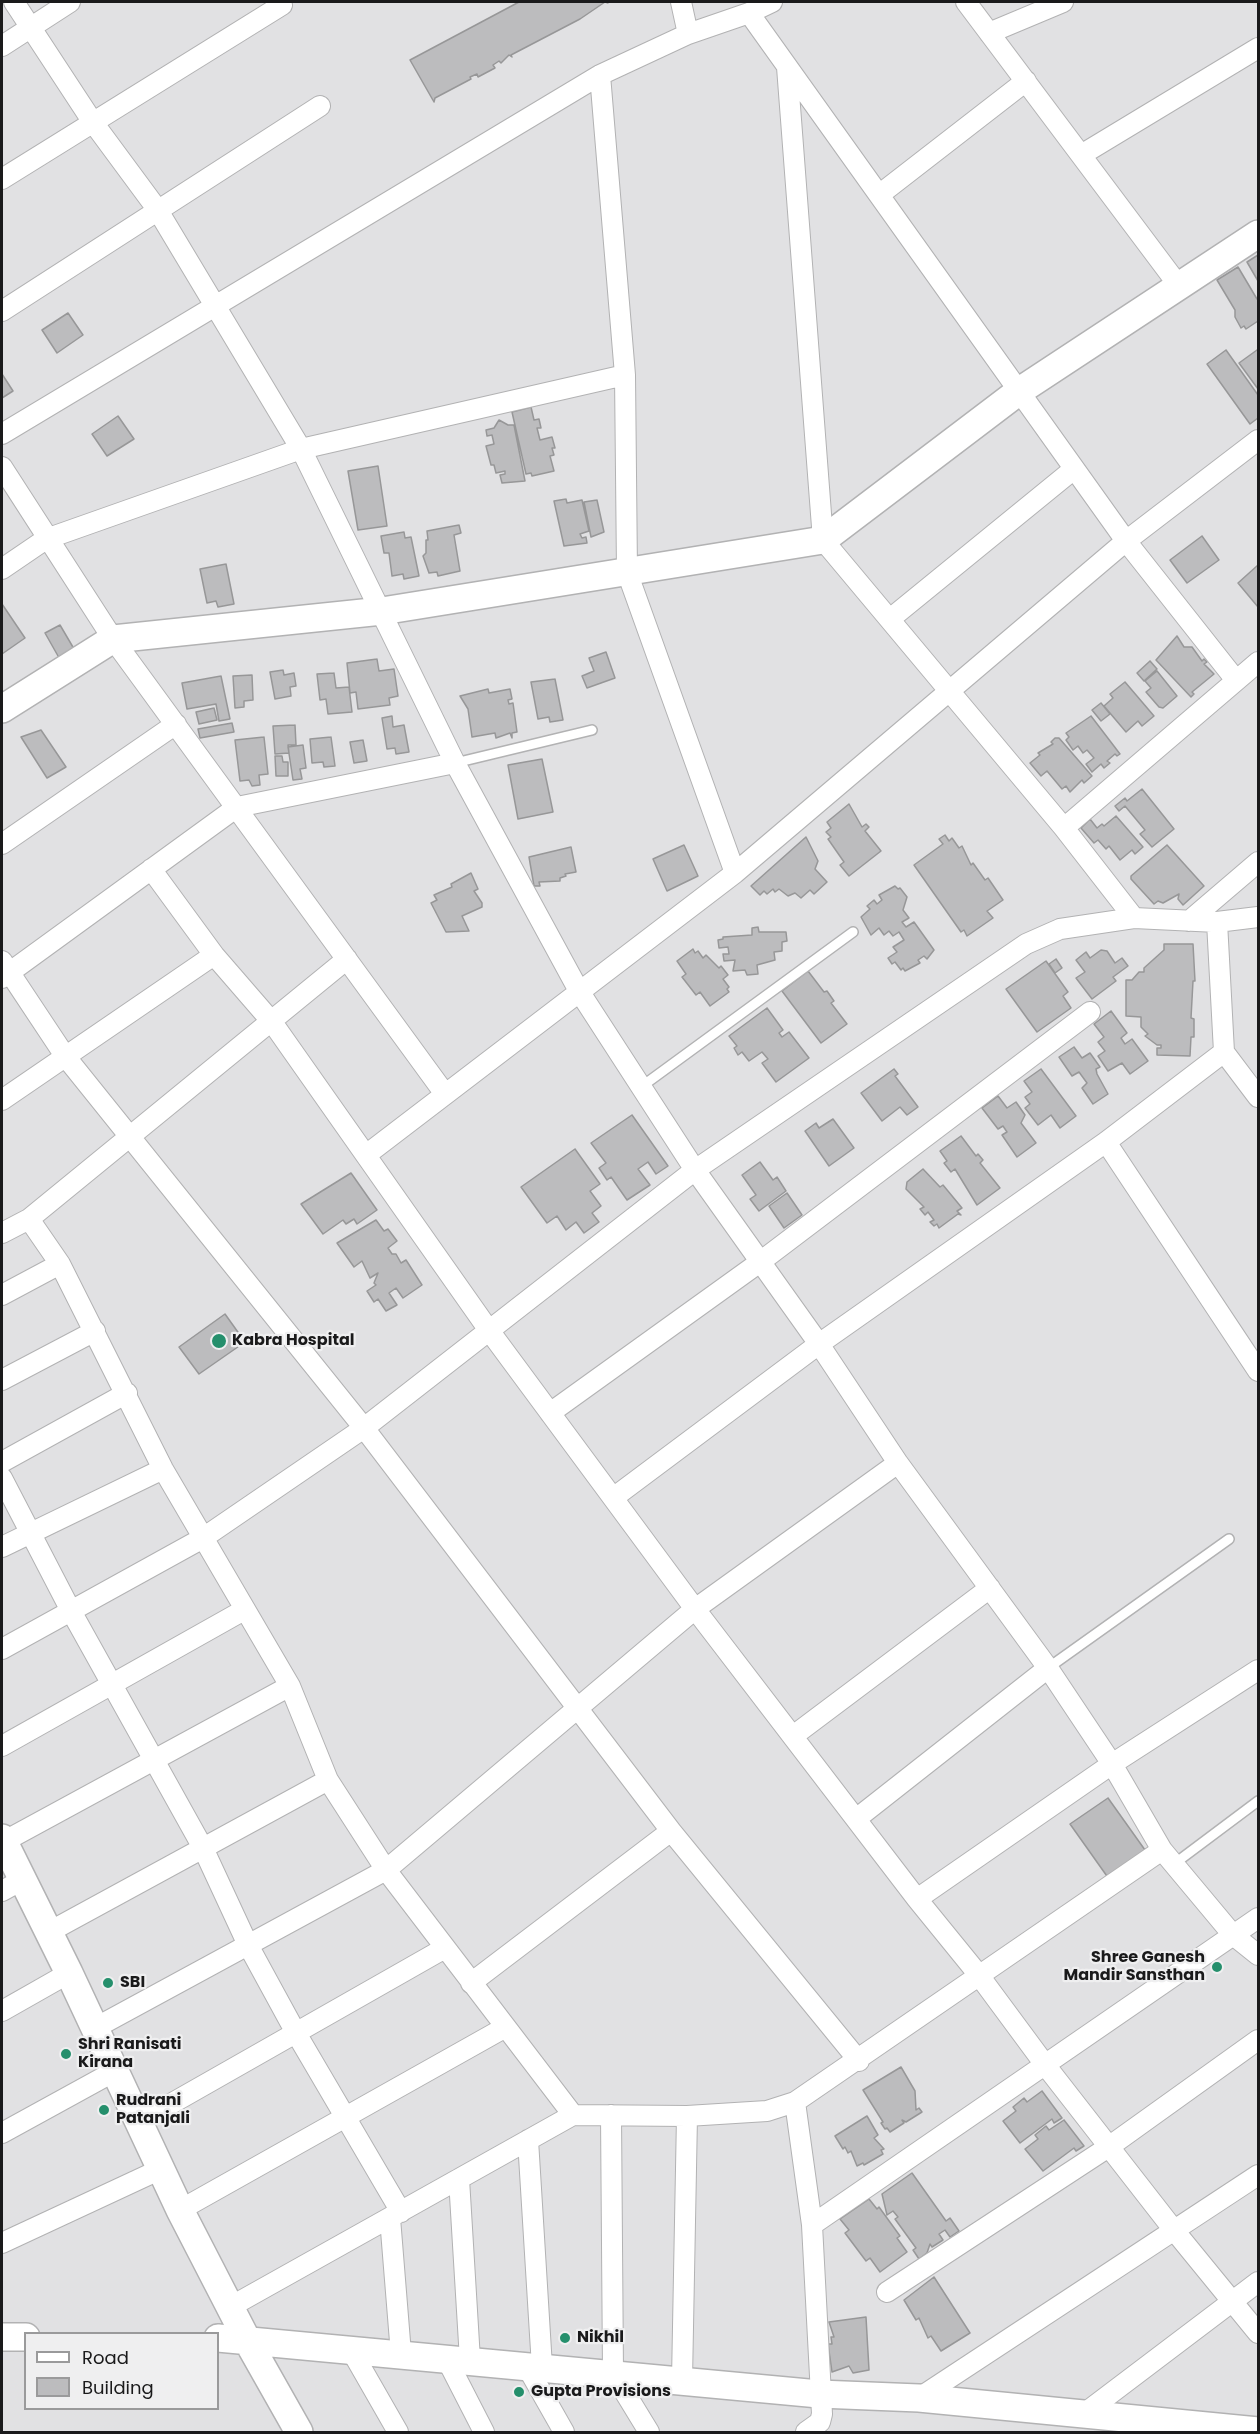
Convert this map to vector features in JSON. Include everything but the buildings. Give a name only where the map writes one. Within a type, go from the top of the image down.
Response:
[{"type":"street","points":[[14,2],[92,121],[157,209],[301,449],[455,763],[579,991],[695,1170],[819,1344],[898,1463],[1048,1668],[1112,1764],[1168,1857],[1233,1935],[1258,1955]]},
{"type":"street","points":[[2,46],[70,2]]},
{"type":"street","points":[[681,2],[688,34]]},
{"type":"street","points":[[2,434],[600,75],[688,34],[749,13],[772,2]]},
{"type":"street","points":[[966,2],[1179,286]]},
{"type":"street","points":[[989,33],[1063,2]]},
{"type":"street","points":[[2,179],[282,5]]},
{"type":"street","points":[[749,13],[1126,541],[1235,680]]},
{"type":"street","points":[[1081,155],[1258,48]]},
{"type":"street","points":[[787,67],[823,540],[1064,828],[1134,918]]},
{"type":"street","points":[[600,75],[625,375],[627,572],[735,873]]},
{"type":"street","points":[[879,195],[1026,81]]},
{"type":"street","points":[[2,312],[157,209],[320,106]]},
{"type":"street","points":[[2,709],[113,639],[382,611],[823,540],[1018,392],[1258,234]]},
{"type":"street","points":[[2,569],[46,539],[301,449],[625,375]]},
{"type":"street","points":[[366,1155],[735,873],[1126,541],[1258,440]]},
{"type":"street","points":[[2,467],[46,539],[113,639],[445,1094]]},
{"type":"street","points":[[890,619],[1074,468]]},
{"type":"street","points":[[1064,828],[1258,662]]},
{"type":"street","points":[[2,844],[177,724]]},
{"type":"street","points":[[455,763],[237,807],[4,971],[65,1056],[128,1136],[364,1428],[671,1831],[860,2061]]},
{"type":"street","points":[[1189,921],[1258,862]]},
{"type":"street","points":[[151,868],[214,955],[272,1022],[488,1329],[695,1609],[917,1899],[978,1974],[1046,2066],[1173,2229],[1258,2333]]},
{"type":"street","points":[[2,1649],[204,1538],[364,1428],[488,1329],[695,1170],[1026,944],[1060,929],[1134,918],[1217,922],[1258,917]]},
{"type":"street","points":[[1217,922],[1224,1052],[1258,1097]]},
{"type":"street","points":[[2,1100],[214,955]]},
{"type":"street","points":[[2,1233],[29,1219],[347,959]]},
{"type":"street","points":[[550,1413],[760,1262],[1090,1012]]},
{"type":"street","points":[[613,1498],[819,1344],[1106,1142],[1224,1052]]},
{"type":"street","points":[[1106,1142],[1258,1371]]},
{"type":"street","points":[[29,1219],[60,1264],[127,1393],[163,1469],[290,1686],[328,1780],[386,1870],[504,2028],[573,2115]]},
{"type":"street","points":[[2,1295],[60,1264]]},
{"type":"street","points":[[2,1380],[94,1331]]},
{"type":"street","points":[[2,1462],[127,1393]]},
{"type":"street","points":[[95,2028],[386,1870],[695,1609],[898,1463]]},
{"type":"street","points":[[2,1547],[163,1469]]},
{"type":"street","points":[[2,1478],[71,1611],[203,1848],[248,1945],[396,2215],[401,2354]]},
{"type":"street","points":[[793,1736],[990,1588]]},
{"type":"street","points":[[2,1746],[244,1610]]},
{"type":"street","points":[[856,1819],[1048,1668]]},
{"type":"street","points":[[917,1899],[1112,1764],[1258,1670]]},
{"type":"street","points":[[290,1686],[2,1840],[12,1885],[49,1932],[180,2210],[247,2340],[299,2433]]},
{"type":"street","points":[[49,1932],[328,1780]]},
{"type":"street","points":[[471,1983],[671,1831]]},
{"type":"street","points":[[230,2307],[573,2115],[687,2116],[767,2111],[795,2102],[860,2061],[978,1974],[1168,1857]]},
{"type":"street","points":[[812,2225],[1258,1918]]},
{"type":"street","points":[[139,2122],[445,1948]]},
{"type":"street","points":[[2,2011],[69,1973]]},
{"type":"street","points":[[180,2210],[504,2028]]},
{"type":"street","points":[[887,2292],[1110,2146],[1258,2040]]},
{"type":"street","points":[[2,2133],[115,2071]]},
{"type":"street","points":[[795,2102],[812,2225],[819,2394],[815,2429]]},
{"type":"street","points":[[611,2115],[613,2373],[649,2433]]},
{"type":"street","points":[[682,2380],[687,2116]]},
{"type":"street","points":[[528,2140],[534,2366],[564,2433]]},
{"type":"street","points":[[2,2243],[161,2169]]},
{"type":"street","points":[[919,2398],[1258,2175]]},
{"type":"street","points":[[459,2179],[458,2359],[484,2433]]},
{"type":"street","points":[[1081,2415],[1258,2282]]},
{"type":"street","points":[[2,2337],[24,2337]]},
{"type":"street","points":[[219,2338],[819,2394],[919,2398],[1249,2431]]},
{"type":"street","points":[[351,2350],[398,2433]]},
{"type":"lane","points":[[455,763],[592,730]]},
{"type":"lane","points":[[641,1087],[853,932]]},
{"type":"lane","points":[[1048,1668],[1229,1539]]},
{"type":"lane","points":[[1168,1857],[1258,1801]]},
{"type":"place","name":"Kabra Hospital","points":[[219,1341]]},
{"type":"place","name":"Shree Ganesh Mandir Sansthan","points":[[1217,1967]]},
{"type":"place","name":"SBI","points":[[108,1983]]},
{"type":"place","name":"Shri Ranisati Kirana","points":[[66,2054]]},
{"type":"place","name":"Rudrani Patanjali","points":[[104,2110]]},
{"type":"place","name":"Nikhil","points":[[565,2338]]},
{"type":"place","name":"Gupta Provisions","points":[[519,2392]]}]
